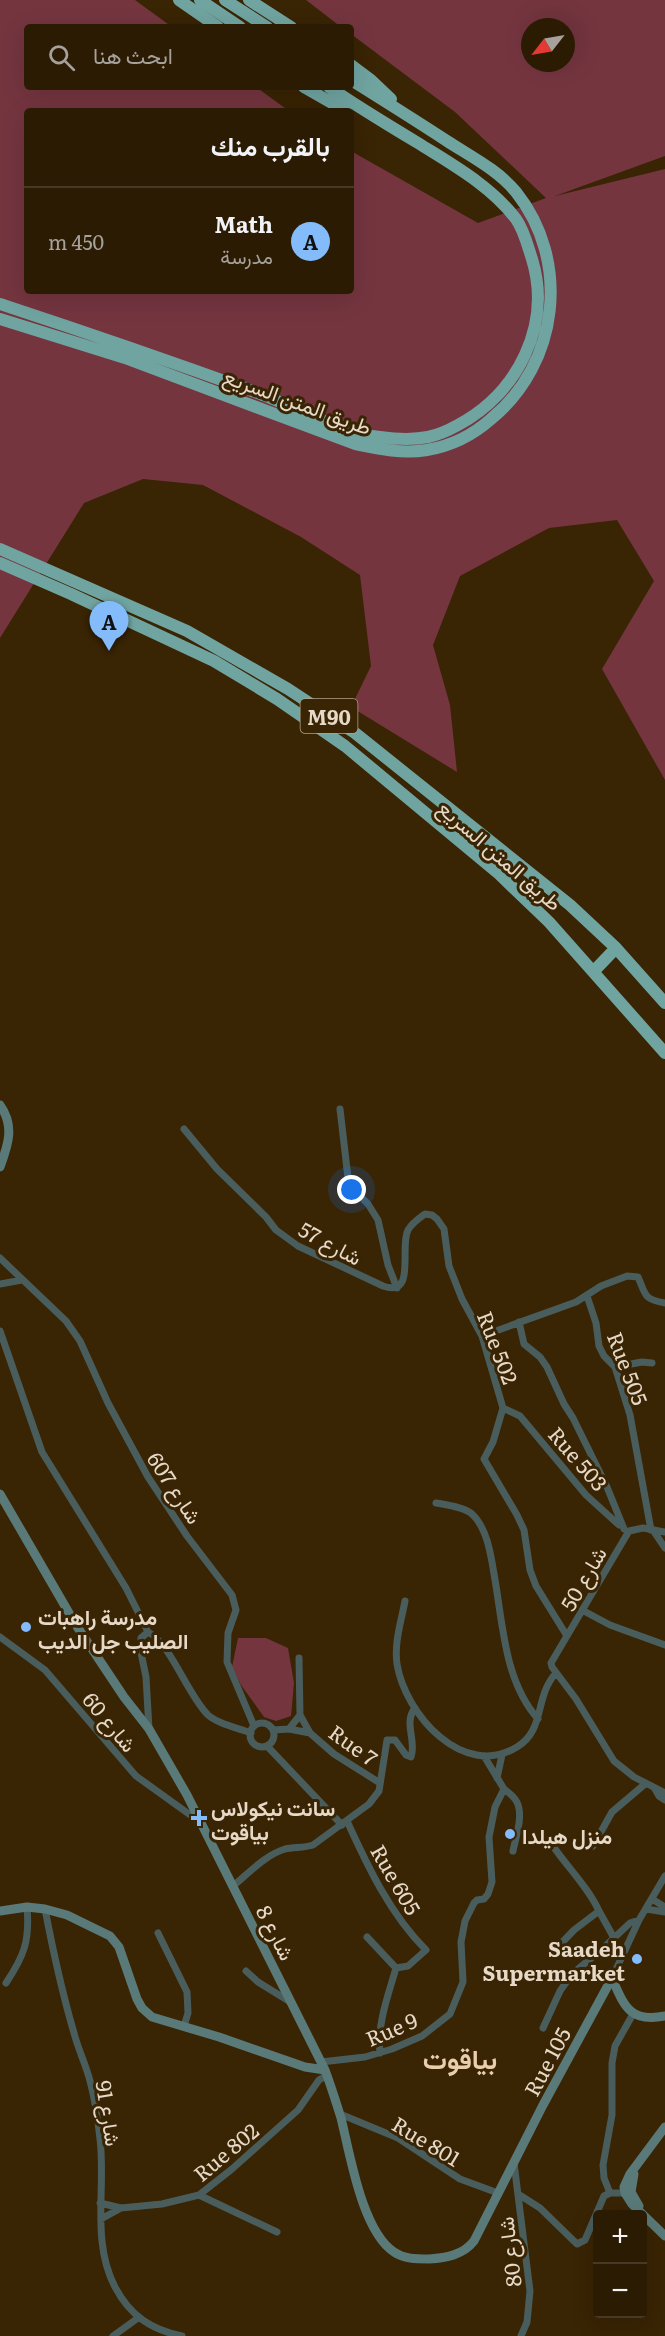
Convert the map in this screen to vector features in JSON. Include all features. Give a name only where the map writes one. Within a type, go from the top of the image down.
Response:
[{"type":"highway","points":[[180,0],[214,24]]},
{"type":"highway","points":[[200,0],[236,24]]},
{"type":"highway","points":[[225,0],[262,24]]},
{"type":"highway","points":[[249,0],[286,24]]},
{"type":"highway","points":[[354,67],[371,80],[409,117]]},
{"type":"highway","name":"طريق المتن السريع","points":[[0,304],[128,346],[284,410],[355,444],[384,451],[428,450],[467,437],[503,410],[519,393],[534,368],[549,324],[551,277],[544,246],[531,216],[515,191],[492,170],[354,82]]},
{"type":"highway","points":[[309,90],[341,108]]},
{"type":"highway","name":"طريق المتن السريع","points":[[0,319],[284,410],[378,437],[428,437],[473,417],[491,403],[522,363],[531,340],[537,309],[537,276],[518,221],[495,197],[468,175],[334,90]]},
{"type":"highway","points":[[354,114],[375,117]]},
{"type":"highway","name":"طريق المتن السريع","points":[[0,549],[187,632],[288,689],[355,733],[570,905],[616,948],[665,1003]]},
{"type":"highway","name":"طريق المتن السريع","points":[[0,563],[173,640],[214,661],[277,699],[345,746],[499,874],[594,970],[665,1053]]},
{"type":"highway","points":[[594,970],[616,948]]},
{"type":"street","points":[[0,1105],[9,1123],[10,1133],[0,1167]]},
{"type":"street","points":[[340,1109],[351,1188],[368,1204],[378,1220],[388,1265],[397,1288]]},
{"type":"street","name":"شارع 57","points":[[184,1129],[217,1169],[266,1217],[276,1230],[298,1245],[345,1270],[383,1287],[392,1290],[397,1288]]},
{"type":"street","name":"Rue 502","points":[[397,1288],[403,1280],[405,1239],[414,1222],[425,1214],[432,1215],[444,1229],[449,1266],[454,1281],[482,1336],[503,1408],[493,1442],[484,1459],[524,1530],[530,1570],[536,1586],[567,1636]]},
{"type":"street","name":"شارع 607","points":[[0,1258],[66,1321],[80,1341],[108,1404],[148,1477],[187,1536],[232,1595],[237,1610],[228,1633],[227,1662],[254,1726]]},
{"type":"street","points":[[482,1336],[576,1302],[601,1286],[635,1275],[639,1277],[642,1291],[648,1299],[665,1303]]},
{"type":"street","points":[[0,1284],[22,1280]]},
{"type":"street","name":"Rue 505","points":[[587,1296],[596,1323],[599,1346],[615,1367],[630,1415],[652,1530]]},
{"type":"street","points":[[519,1322],[524,1344],[540,1357],[547,1367],[626,1530]]},
{"type":"street","points":[[0,1331],[42,1452],[126,1588],[148,1632],[160,1641],[200,1706],[210,1717],[250,1733],[255,1744],[267,1746],[274,1736],[273,1730],[267,1724],[254,1726],[250,1733]]},
{"type":"street","points":[[615,1367],[642,1362],[652,1363]]},
{"type":"street","name":"Rue 503","points":[[503,1408],[519,1416],[586,1496],[626,1530]]},
{"type":"street","name":"شارع 8","points":[[0,1494],[76,1625],[124,1697],[149,1729],[233,1886],[324,2069],[340,2114],[365,2208],[378,2237],[393,2252],[407,2258],[442,2258],[463,2251],[474,2241],[514,2163]]},
{"type":"street","points":[[405,1601],[397,1637],[397,1662],[403,1686],[415,1708],[432,1730],[447,1743],[459,1749],[484,1756],[502,1755],[528,1739],[538,1719],[523,1698],[514,1678],[490,1551],[485,1538],[471,1513],[436,1503]]},
{"type":"street","name":"شارع 50","points":[[538,1719],[544,1690],[556,1673],[552,1667],[552,1658],[567,1636],[626,1530],[665,1532]]},
{"type":"street","points":[[652,1530],[665,1548]]},
{"type":"street","points":[[582,1610],[610,1625],[665,1646]]},
{"type":"street","points":[[148,1632],[141,1638],[140,1648],[146,1677],[149,1729]]},
{"type":"street","name":"شارع 60","points":[[0,1637],[45,1670],[136,1776],[200,1822]]},
{"type":"street","points":[[300,1658],[300,1715],[310,1733]]},
{"type":"street","points":[[556,1673],[576,1699],[614,1761],[645,1784],[665,1793]]},
{"type":"street","points":[[233,1886],[268,1857],[288,1848],[313,1845],[369,1804],[378,1791],[387,1740],[395,1740],[406,1755],[411,1757],[413,1747],[410,1718],[415,1708]]},
{"type":"street","points":[[289,1729],[300,1715]]},
{"type":"street","name":"Rue 7","points":[[273,1730],[289,1729],[310,1733],[334,1754],[380,1783]]},
{"type":"street","name":"Rue 605","points":[[267,1746],[345,1823],[382,1892],[411,1935],[426,1950],[408,1966],[396,1968]]},
{"type":"street","points":[[497,1778],[502,1755]]},
{"type":"street","points":[[484,1756],[504,1789],[514,1797],[519,1806],[513,1851]]},
{"type":"street","points":[[593,1846],[612,1812],[645,1784]]},
{"type":"street","name":"Rue 9","points":[[324,2069],[380,2053],[423,2036],[450,2014],[463,1982],[461,1942],[465,1921],[477,1900],[484,1899],[488,1894],[492,1882],[489,1837],[495,1807],[504,1789]]},
{"type":"street","points":[[655,1789],[665,1800]]},
{"type":"street","points":[[553,1846],[593,1897],[614,1938]]},
{"type":"street","points":[[665,1876],[639,1920],[612,1978],[622,2001],[633,2014],[646,2018],[665,2016]]},
{"type":"street","points":[[652,1899],[665,1907]]},
{"type":"street","points":[[6,1983],[20,1961],[28,1940],[27,1907]]},
{"type":"street","points":[[0,1911],[27,1907],[45,1909],[67,1915],[110,1936],[119,1947],[131,1985],[142,2008],[152,2017],[305,2067],[324,2069]]},
{"type":"street","name":"شارع 91","points":[[45,1909],[61,1986],[90,2081],[100,2141],[100,2203],[105,2259],[111,2277],[126,2305],[138,2318],[154,2328],[182,2336]]},
{"type":"street","points":[[646,1909],[665,1912]]},
{"type":"street","points":[[553,1952],[574,1930],[599,1911]]},
{"type":"street","points":[[543,2028],[565,1981],[630,1923],[639,1920]]},
{"type":"street","points":[[158,1934],[187,1992],[188,2013],[184,2026]]},
{"type":"street","points":[[367,1937],[396,1968],[380,2024],[380,2053]]},
{"type":"street","points":[[246,1971],[258,1982],[292,2003]]},
{"type":"street","name":"Rue 105","points":[[514,2163],[612,1978]]},
{"type":"street","points":[[610,2193],[604,2178],[603,2165],[612,2115],[612,2063],[615,2046],[633,2014]]},
{"type":"street","name":"Rue 802","points":[[100,2203],[122,2208],[162,2204],[199,2195],[298,2110],[324,2069]]},
{"type":"street","name":"Rue 801","points":[[340,2114],[398,2138],[460,2179],[498,2193]]},
{"type":"street","points":[[639,2210],[625,2193],[626,2181],[665,2127]]},
{"type":"street","name":"شارع 80","points":[[514,2163],[530,2291],[526,2322],[521,2336]]},
{"type":"street","points":[[634,2171],[632,2192],[641,2210]]},
{"type":"street","points":[[518,2194],[540,2208],[577,2244],[585,2240],[601,2201],[610,2193],[625,2193]]},
{"type":"street","points":[[199,2195],[277,2232]]},
{"type":"street","name":"Rue 802","points":[[101,2218],[122,2208]]},
{"type":"street","points":[[647,2218],[665,2236]]},
{"type":"street","points":[[113,2336],[138,2318]]},
{"type":"shaded area","points":[[0,0],[135,0],[168,24],[24,24],[24,90],[260,90],[285,108],[24,108],[24,294],[354,294],[354,153],[478,223],[546,198],[455,112],[354,36],[354,24],[337,24],[306,0],[665,0],[665,156],[555,196],[665,169],[665,780],[602,669],[654,581],[617,520],[549,528],[460,576],[433,645],[450,705],[457,772],[351,707],[371,666],[360,575],[301,537],[203,485],[143,479],[84,503],[0,638]]},
{"type":"shaded area","points":[[238,1638],[266,1638],[288,1648],[294,1683],[291,1716],[276,1721],[264,1717],[241,1685],[232,1667]]},
{"type":"place","name":"Math","points":[[109,651]]},
{"type":"place","name":"مدرسة راهبات الصليب جل الديب","points":[[26,1627]]},
{"type":"place","name":"سانت نيكولاس بياقوت","points":[[199,1818]]},
{"type":"place","name":"منزل هيلدا","points":[[510,1834]]},
{"type":"place","name":"Saadeh Supermarket","points":[[637,1959]]},
{"type":"district","name":"بياقوت","points":[[460,2057]]}]
